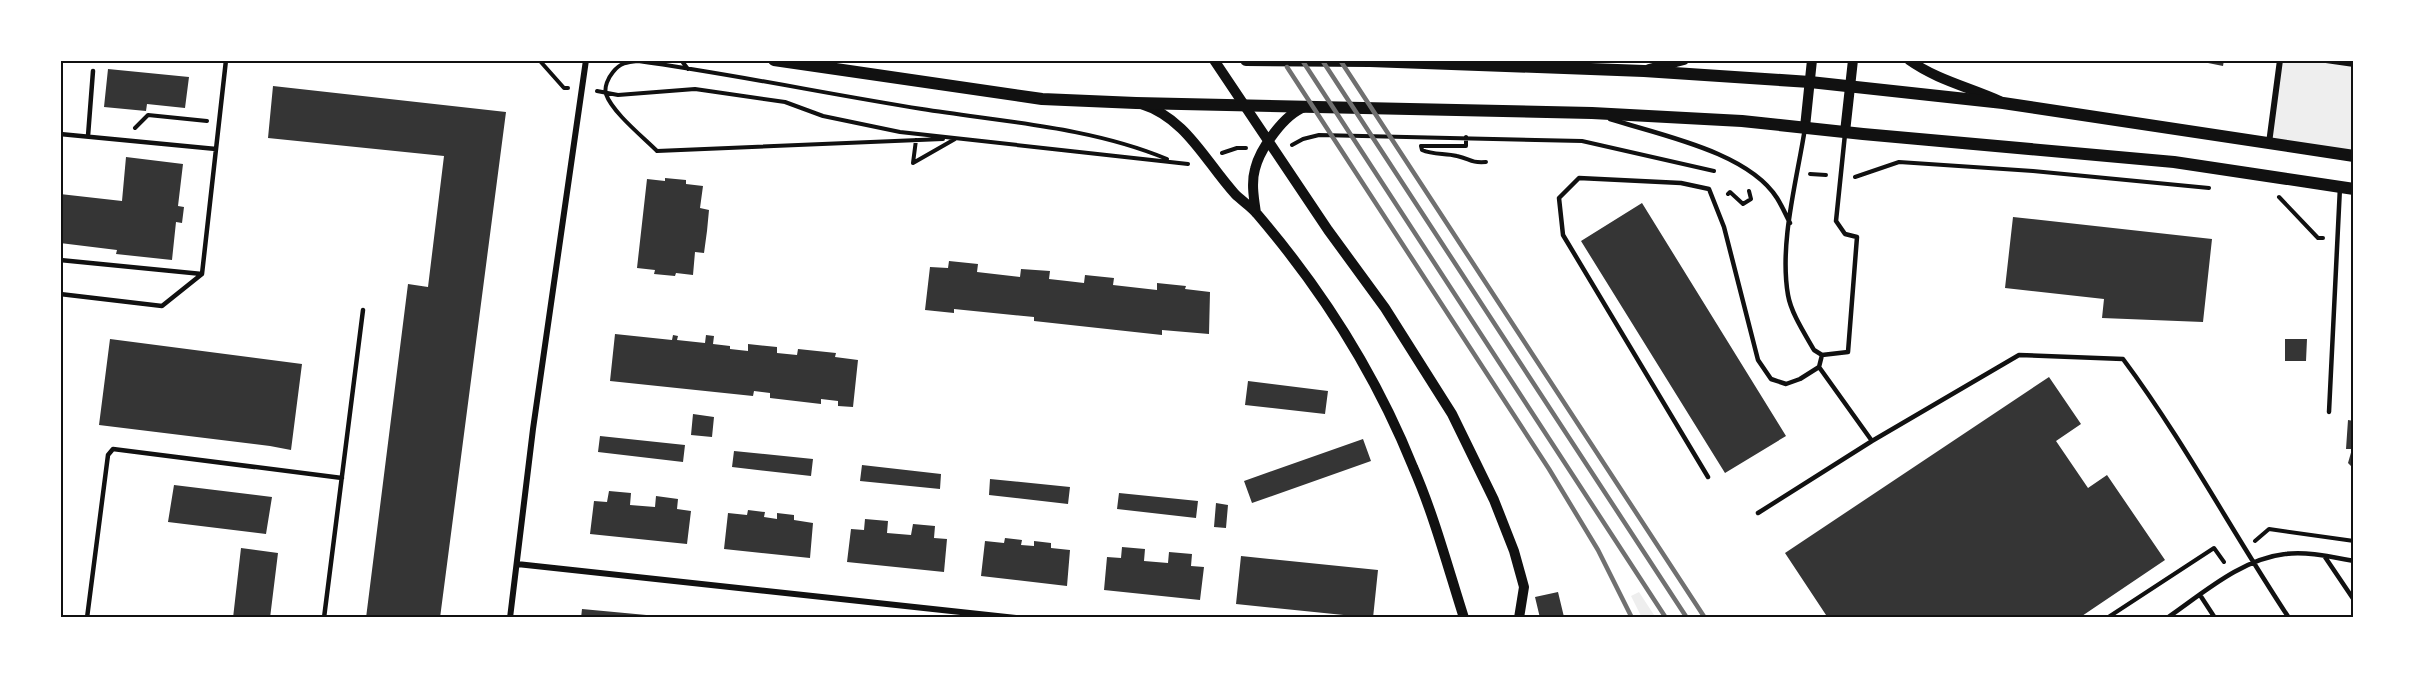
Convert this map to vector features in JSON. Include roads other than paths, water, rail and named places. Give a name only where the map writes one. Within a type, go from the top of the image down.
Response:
[{"type":"main road","points":[[774,60],[1042,99],[1592,113],[1742,121],[2174,162],[2354,189]]},
{"type":"main road","points":[[1246,60],[1370,61],[1644,71],[1810,82],[2002,103],[2354,156]]},
{"type":"street","points":[[510,618],[533,429],[586,60]]},
{"type":"street","points":[[1214,60],[1328,230],[1385,308],[1452,414],[1494,500],[1514,551],[1524,587],[1519,618]]},
{"type":"street","points":[[1644,71],[1684,60]]},
{"type":"street","points":[[1805,127],[1812,60]]},
{"type":"street","points":[[1845,132],[1853,60]]},
{"type":"street","points":[[1909,60],[1949,82],[1983,93],[2002,103]]},
{"type":"street","points":[[2269,143],[2280,60]]},
{"type":"street","points":[[2326,60],[2354,64]]},
{"type":"street","points":[[1136,103],[1163,114],[1189,134],[1235,194],[1256,213],[1328,308],[1382,400],[1414,467],[1464,618]]},
{"type":"street","points":[[1256,213],[1254,171],[1263,153],[1287,116],[1296,110],[1310,106]]},
{"type":"street","points":[[517,564],[1016,618]]},
{"type":"lane","points":[[60,294],[162,306],[202,274],[226,60]]},
{"type":"lane","points":[[88,136],[93,71]]},
{"type":"lane","points":[[1592,113],[1735,160],[1774,194],[1790,223]]},
{"type":"lane","points":[[1805,127],[1790,223],[1786,265],[1788,297],[1814,350],[1822,355],[1848,352],[1857,237],[1845,234],[1836,221],[1845,132]]},
{"type":"lane","points":[[60,134],[216,149]]},
{"type":"lane","points":[[1708,477],[1563,235],[1559,198],[1579,178],[1681,183],[1709,189],[1724,227],[1758,360],[1772,379],[1786,384],[1800,379],[1819,367],[1822,355]]},
{"type":"lane","points":[[2329,412],[2340,187]]},
{"type":"lane","points":[[60,260],[202,274]]},
{"type":"lane","points":[[324,618],[363,310]]},
{"type":"lane","points":[[1758,513],[1872,441],[2019,355],[2122,359],[2158,406],[2289,618]]},
{"type":"lane","points":[[1819,367],[1872,441]]},
{"type":"lane","points":[[87,618],[108,455],[113,449],[342,478]]},
{"type":"lane","points":[[2167,618],[2253,563],[2285,554],[2354,561]]},
{"type":"lane","points":[[2325,557],[2354,600]]},
{"type":"lane","points":[[2200,596],[2215,618]]},
{"type":"railway","points":[[1302,60],[1666,618]]},
{"type":"railway","points":[[1322,60],[1687,618]]},
{"type":"railway","points":[[1340,60],[1705,618]]},
{"type":"railway","points":[[1287,67],[1549,469],[1598,550],[1632,618]]}]
